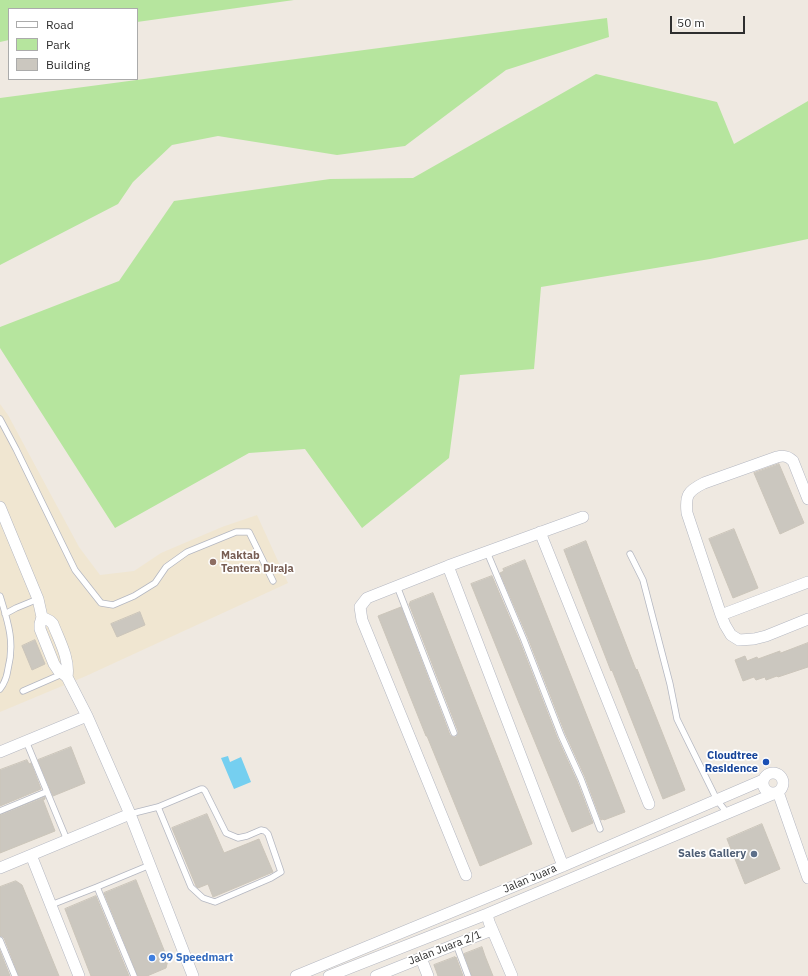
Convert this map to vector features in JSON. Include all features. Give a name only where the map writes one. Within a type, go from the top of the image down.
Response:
[{"type":"street","points":[[808,499],[793,461],[789,457],[783,456],[776,457],[704,482],[689,494],[686,502],[687,513],[721,615],[730,635],[739,640],[754,639],[766,636],[808,619]]},
{"type":"street","points":[[0,507],[38,600],[42,617],[50,621],[52,624],[66,659],[65,674],[87,716],[130,814],[193,976]]},
{"type":"street","points":[[466,875],[362,620],[360,607],[367,598],[448,566],[583,517]]},
{"type":"street","points":[[540,532],[648,804]]},
{"type":"street","points":[[448,566],[562,866]]},
{"type":"street","points":[[721,615],[808,582]]},
{"type":"street","points":[[0,752],[87,716]]},
{"type":"street","name":"Jalan Juara","points":[[296,976],[717,800],[763,780],[771,773],[781,777],[783,782],[782,788],[778,792],[487,914],[336,975]]},
{"type":"street","points":[[778,792],[808,878]]},
{"type":"street","points":[[0,868],[130,814]]},
{"type":"street","points":[[31,855],[79,976]]},
{"type":"street","points":[[487,914],[492,930],[512,976]]},
{"type":"street","name":"Jalan Juara 2/1","points":[[378,976],[492,930]]},
{"type":"street","points":[[421,958],[428,976]]},
{"type":"street","points":[[333,961],[336,975]]},
{"type":"lane","points":[[0,419],[75,570],[101,603],[113,605],[134,596],[155,583],[166,567],[187,552],[236,532],[249,532],[273,581]]},
{"type":"lane","points":[[487,552],[524,640],[561,735],[581,779],[600,829]]},
{"type":"lane","points":[[630,554],[643,580],[670,684],[677,719],[717,800],[727,813]]},
{"type":"lane","points":[[397,586],[454,733]]},
{"type":"lane","points":[[0,596],[11,636],[10,661],[7,674],[0,689]]},
{"type":"lane","points":[[5,614],[16,608],[38,600]]},
{"type":"lane","points":[[23,691],[65,674]]},
{"type":"lane","points":[[26,741],[67,840]]},
{"type":"lane","points":[[130,814],[158,806],[203,789],[226,833],[238,838],[261,830],[268,834],[280,872],[271,878],[215,902],[203,898],[192,887],[158,806]]},
{"type":"lane","points":[[0,812],[46,792]]},
{"type":"lane","points":[[51,905],[150,865]]},
{"type":"lane","points":[[97,887],[134,976]]},
{"type":"lane","points":[[0,940],[15,976]]},
{"type":"lane","points":[[456,944],[468,976]]},
{"type":"shaded area","name":"Maktab Tentera Diraja","points":[[0,404],[8,415],[79,547],[100,575],[134,571],[161,553],[222,527],[257,515],[288,583],[86,676],[0,712]]},
{"type":"green space","points":[[0,0],[294,0],[138,22],[138,8],[8,8],[8,40],[0,42]]},
{"type":"green space","points":[[607,18],[609,37],[506,70],[405,146],[337,155],[218,136],[172,145],[133,182],[118,204],[0,265],[0,98]]},
{"type":"green space","points":[[596,74],[717,102],[734,144],[808,101],[808,239],[710,259],[541,287],[534,369],[460,375],[449,458],[362,528],[305,449],[249,453],[115,528],[0,348],[0,327],[119,281],[174,201],[330,179],[413,178]]},
{"type":"water","points":[[228,756],[230,762],[241,757],[251,782],[234,789],[221,758]]},
{"type":"building","points":[[779,464],[804,523],[780,534],[754,473]]},
{"type":"building","points":[[734,529],[758,588],[733,598],[709,539]]},
{"type":"building","points":[[586,541],[685,790],[663,799],[564,550]]},
{"type":"building","points":[[525,560],[625,812],[604,820],[601,820],[585,777],[565,733],[528,638],[500,573],[504,571],[503,569]]},
{"type":"building","points":[[492,576],[593,823],[572,832],[471,584]]},
{"type":"building","points":[[433,593],[532,844],[480,866],[378,616],[401,607],[450,735],[456,737],[458,731],[409,604],[410,602]]},
{"type":"building","points":[[140,612],[145,625],[117,637],[111,624]]},
{"type":"building","points":[[35,640],[45,664],[32,670],[22,646]]},
{"type":"building","points":[[808,643],[808,667],[766,680],[765,677],[756,680],[754,677],[743,681],[735,660],[745,656],[747,661],[757,657],[758,659]]},
{"type":"building","points":[[71,747],[85,783],[53,796],[38,760]]},
{"type":"building","points":[[27,760],[29,764],[31,763],[41,789],[0,806],[0,770]]},
{"type":"building","points":[[45,797],[43,800],[55,831],[0,853],[0,815]]},
{"type":"building","points":[[207,814],[224,853],[259,839],[273,872],[213,897],[208,884],[198,888],[172,828]]},
{"type":"building","name":"Sales Gallery","points":[[762,824],[780,869],[745,884],[727,839]]},
{"type":"building","points":[[136,880],[168,960],[166,968],[147,976],[138,976],[104,893]]},
{"type":"building","points":[[16,881],[22,885],[59,976],[19,976],[4,938],[0,936],[0,887]]},
{"type":"building","points":[[96,896],[129,976],[91,976],[65,909]]},
{"type":"building","points":[[482,947],[493,976],[472,976],[464,954]]},
{"type":"building","points":[[0,951],[10,976],[0,976]]},
{"type":"building","points":[[455,957],[463,976],[438,976],[434,965]]},
{"type":"place","name":"Maktab Tentera Diraja","points":[[213,562]]},
{"type":"place","name":"Cloudtree Residence","points":[[766,762]]},
{"type":"place","name":"Sales Gallery","points":[[754,854]]},
{"type":"place","name":"99 Speedmart","points":[[152,958]]}]
